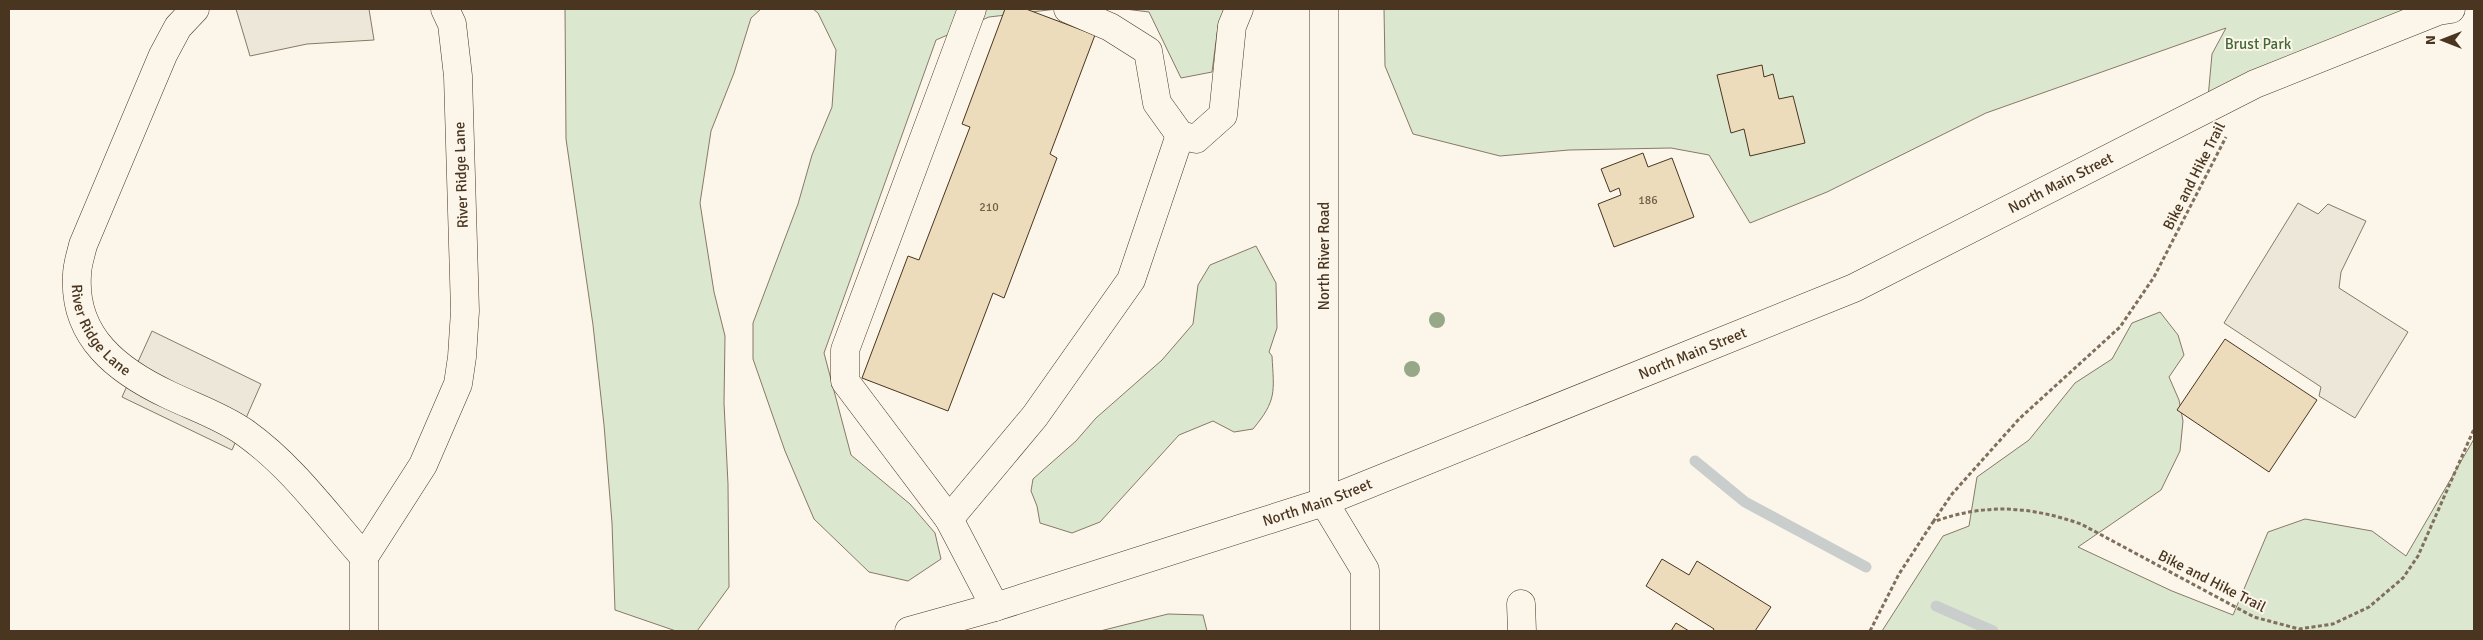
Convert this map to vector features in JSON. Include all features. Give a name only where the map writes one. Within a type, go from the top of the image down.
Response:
[{"type":"street","name":"River Ridge Lane","points":[[195,9],[178,27],[163,55],[83,245],[77,274],[77,296],[83,322],[96,344],[115,362],[140,379],[242,430],[267,449],[364,557],[423,465],[458,384],[462,357],[465,310],[458,76],[452,24],[445,9]]},
{"type":"street","points":[[972,9],[845,350],[845,381],[949,518],[994,607]]},
{"type":"street","points":[[1068,9],[1110,27],[1148,51],[1157,103],[1180,135],[1196,139],[1223,114],[1232,26],[1239,9]]},
{"type":"street","name":"North River Road","points":[[1324,9],[1324,502]]},
{"type":"street","name":"North Main Street","points":[[909,631],[994,607],[1324,502],[1854,288],[2255,84],[2438,11],[2451,9]]},
{"type":"street","points":[[949,518],[1035,416],[1131,280],[1180,135]]},
{"type":"street","points":[[1324,502],[1364,570],[1365,631]]},
{"type":"street","points":[[364,557],[364,631]]},
{"type":"street","points":[[1521,604],[1522,631]]},
{"type":"path","name":"Bike and Hike Trail","points":[[1870,631],[1899,574],[1952,494],[2020,419],[2120,327],[2154,277],[2228,134]]},
{"type":"path","name":"Bike and Hike Trail","points":[[1933,522],[1976,509],[2005,508],[2054,515],[2081,524],[2254,618],[2299,629],[2333,624],[2369,607],[2403,578],[2418,556],[2474,429]]},
{"type":"green space","points":[[565,9],[761,9],[751,18],[734,73],[711,131],[700,203],[714,292],[725,336],[724,403],[728,484],[729,587],[697,631],[676,631],[615,610],[612,523],[604,425],[593,325],[566,139]]},
{"type":"green space","points":[[813,9],[1057,9],[989,17],[936,40],[824,353],[851,455],[910,504],[935,533],[941,559],[908,581],[869,572],[814,519],[785,451],[753,359],[753,323],[798,204],[812,155],[832,107],[836,50],[818,13]]},
{"type":"green space","points":[[1125,9],[1226,9],[1218,26],[1212,72],[1181,78],[1149,12]]},
{"type":"green space","name":"Brust Park","points":[[1384,9],[2451,9],[2207,109],[2212,54],[2226,28],[1986,113],[1827,192],[1750,223],[1709,155],[1671,148],[1569,150],[1500,156],[1413,134],[1385,66]]},
{"type":"green space","points":[[1256,246],[1276,283],[1277,328],[1269,352],[1272,356],[1273,387],[1270,403],[1261,419],[1253,429],[1234,432],[1213,421],[1179,435],[1100,522],[1072,533],[1040,523],[1037,506],[1031,491],[1033,479],[1076,441],[1096,418],[1162,360],[1193,324],[1198,285],[1210,265]]},
{"type":"green space","points":[[2160,312],[2178,335],[2184,355],[2169,377],[2179,400],[2183,421],[2180,451],[2161,490],[2078,547],[2172,591],[2233,615],[2268,532],[2305,519],[2372,531],[2406,556],[2474,439],[2474,631],[1882,631],[1943,536],[1969,526],[1977,477],[2029,440],[2075,383],[2112,359],[2132,323]]},
{"type":"green space","points":[[1168,614],[1203,615],[1207,631],[1100,631]]},
{"type":"shaded area","points":[[236,9],[369,9],[374,40],[307,44],[250,56]]},
{"type":"shaded area","points":[[2298,203],[2318,214],[2328,204],[2366,221],[2341,272],[2339,288],[2408,332],[2355,418],[2319,396],[2321,387],[2224,323]]},
{"type":"shaded area","points":[[152,331],[261,384],[232,450],[122,397]]},
{"type":"building","points":[[1005,9],[1026,9],[1095,35],[1050,154],[1057,158],[1004,298],[993,293],[948,411],[862,378],[908,256],[919,260],[970,127],[962,124]]},
{"type":"building","points":[[1762,65],[1764,77],[1773,74],[1779,99],[1793,96],[1805,143],[1750,156],[1744,129],[1731,133],[1717,75]]},
{"type":"building","points":[[1643,153],[1648,167],[1672,158],[1694,217],[1614,247],[1598,204],[1621,195],[1619,188],[1610,192],[1601,169]]},
{"type":"building","points":[[2225,339],[2317,400],[2269,472],[2177,410]]},
{"type":"building","points":[[1662,559],[1689,575],[1697,561],[1771,607],[1755,631],[1713,631],[1714,629],[1646,586]]},
{"type":"building","points":[[1676,623],[1689,631],[1671,631]]},
{"type":"waterway","points":[[1695,461],[1745,502],[1866,567]]},
{"type":"waterway","points":[[1936,606],[1993,631]]}]
